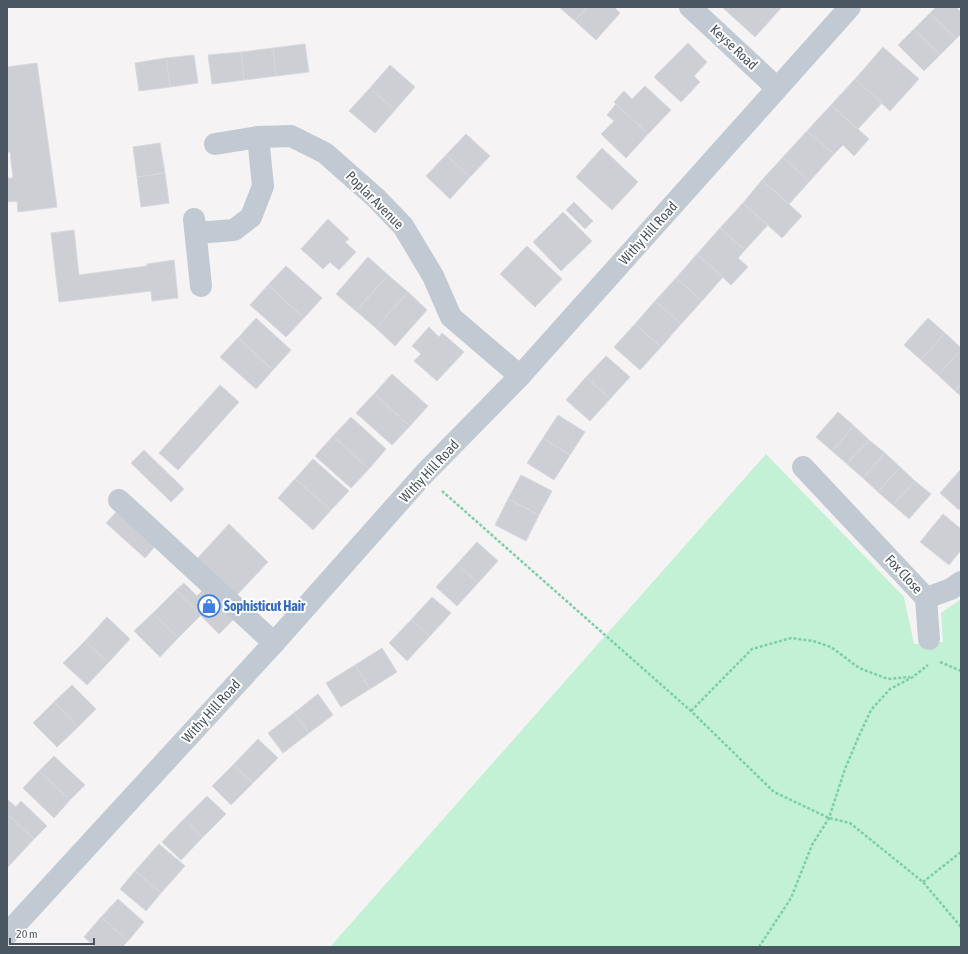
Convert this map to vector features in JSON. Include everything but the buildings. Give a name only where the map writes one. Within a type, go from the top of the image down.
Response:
[{"type":"street","name":"Keyse Road","points":[[690,7],[777,88]]},
{"type":"street","name":"Withy Hill Road","points":[[7,934],[274,643],[424,474],[520,376],[850,7]]},
{"type":"street","name":"Poplar Avenue","points":[[215,144],[258,137],[291,136],[325,153],[376,198],[403,226],[433,276],[451,317],[520,376]]},
{"type":"street","points":[[201,286],[195,226],[234,230],[251,217],[263,186],[258,137]]},
{"type":"street","name":"Fox Close","points":[[803,467],[926,598],[931,649]]},
{"type":"street","points":[[119,500],[274,643]]},
{"type":"street","name":"Fox Close","points":[[926,598],[951,589],[961,582]]},
{"type":"path","points":[[424,474],[690,711],[774,792],[830,818],[850,823],[923,882],[961,927]]},
{"type":"path","points":[[690,711],[752,649],[791,638],[813,641],[831,647],[859,668],[888,679],[913,677]]},
{"type":"path","points":[[759,947],[790,898],[812,844],[830,818],[845,769],[871,710],[890,689],[913,677],[931,649],[961,671]]},
{"type":"path","points":[[923,882],[961,852]]},
{"type":"green space","points":[[766,454],[904,597],[914,644],[943,642],[941,613],[961,599],[961,947],[330,947]]},
{"type":"place","name":"Sophisticut Hair","points":[[209,606]]}]
